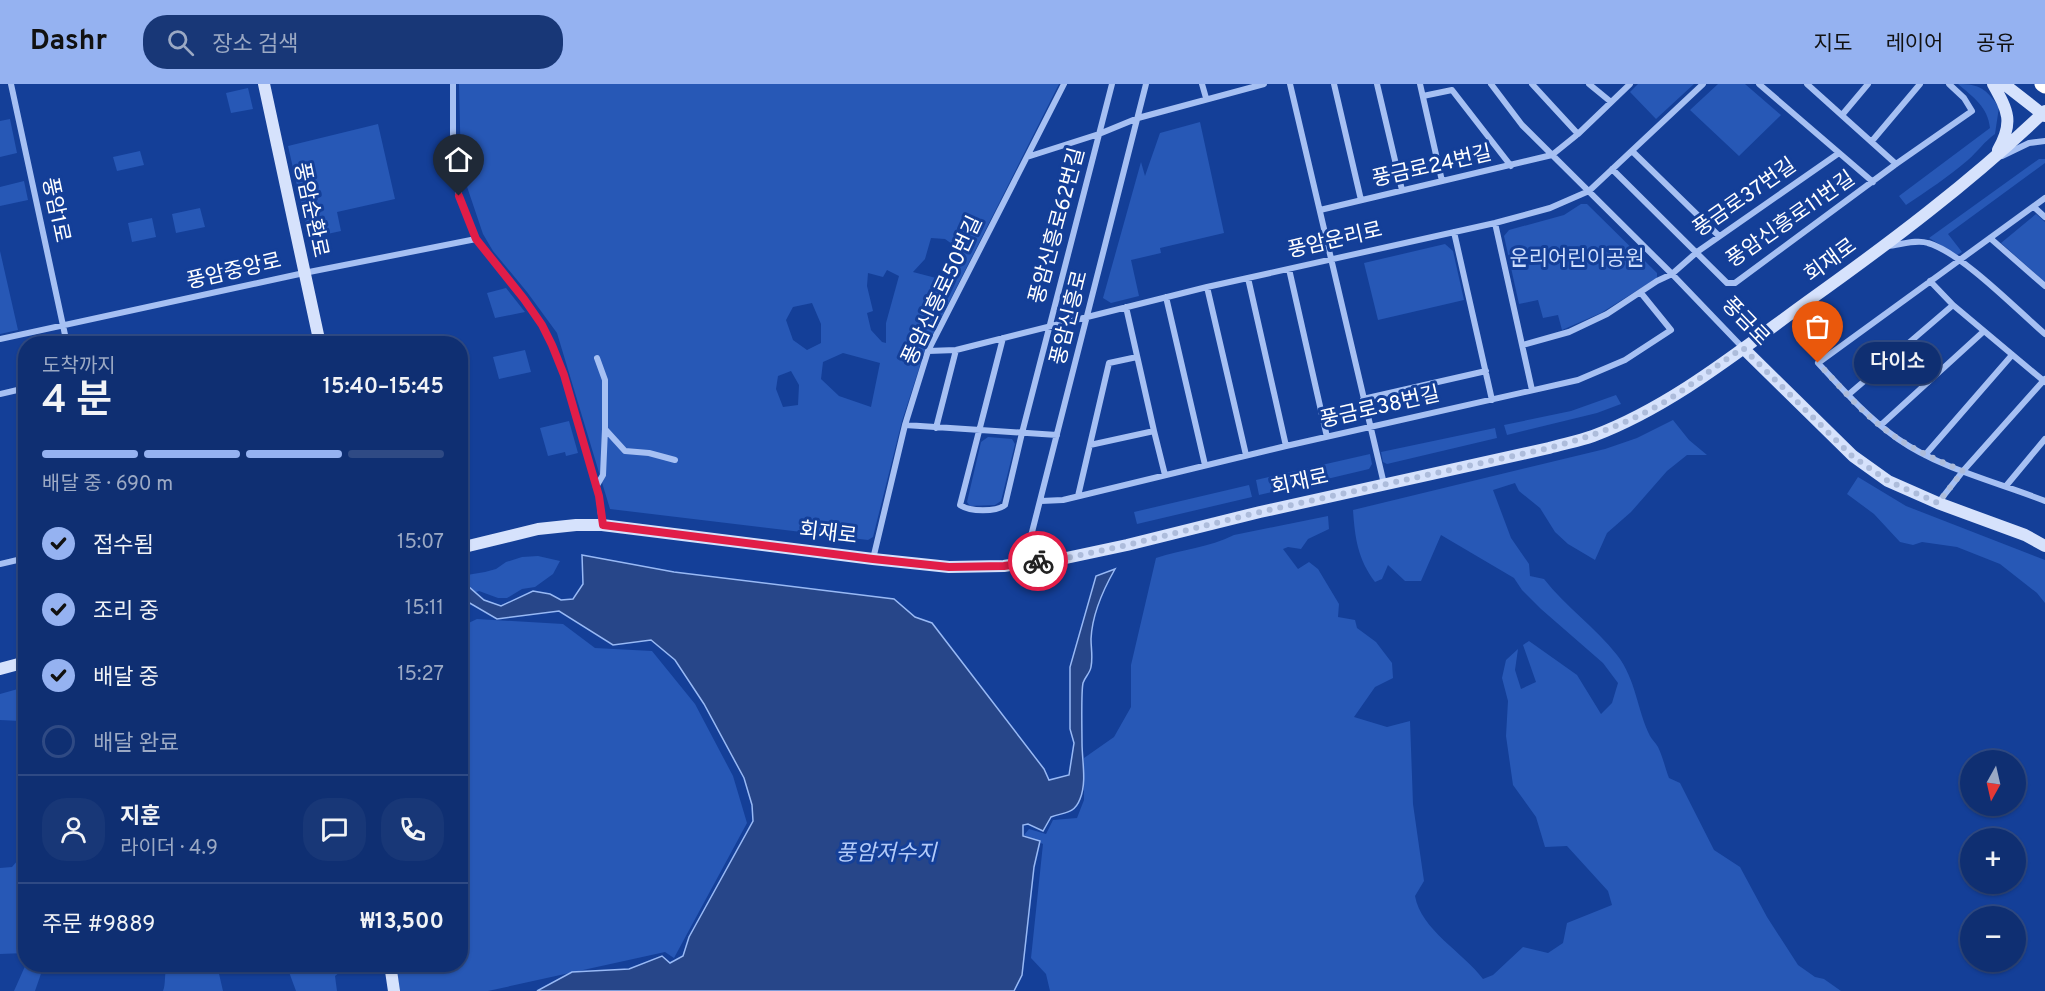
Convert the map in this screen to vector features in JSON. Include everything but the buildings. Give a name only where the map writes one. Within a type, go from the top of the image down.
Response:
[{"type":"main road","name":"풍암순환로","points":[[264,84],[318,336]]},
{"type":"main road","points":[[1991,162],[2006,137],[2008,118],[2005,105],[1993,84]]},
{"type":"main road","points":[[2004,84],[2044,114]]},
{"type":"main road","name":"회재로","points":[[468,546],[538,529],[603,525],[873,559],[965,567],[1004,566],[1052,561],[1549,448],[1591,436],[1634,418],[1666,401],[1883,247],[1991,162],[2044,114]]},
{"type":"main road","name":"풍금로","points":[[1743,348],[1852,456],[1888,481],[1938,503],[2025,535],[2045,546]]},
{"type":"main road","points":[[0,669],[18,664]]},
{"type":"main road","points":[[391,972],[394,991]]},
{"type":"street","name":"풍암1로","points":[[11,84],[65,336]]},
{"type":"street","points":[[453,84],[453,149],[459,196],[476,239],[524,299],[542,325],[552,345],[564,375],[596,487],[603,525]]},
{"type":"street","name":"풍암신흥로50번길","points":[[873,559],[905,425],[928,351],[1064,84]]},
{"type":"street","points":[[1099,134],[1112,84]]},
{"type":"street","name":"풍암신흥로","points":[[1035,561],[1031,536],[1146,84]]},
{"type":"street","points":[[1203,84],[1206,98]]},
{"type":"street","name":"풍암신흥로62번길","points":[[1026,157],[1099,134],[1138,118],[1246,86],[1264,84]]},
{"type":"street","points":[[1290,84],[1384,485]]},
{"type":"street","points":[[1334,84],[1361,200]]},
{"type":"street","points":[[1377,84],[1402,190]]},
{"type":"street","points":[[1420,84],[1442,181]]},
{"type":"street","name":"풍금로","points":[[1491,84],[1522,125],[1743,348]]},
{"type":"street","points":[[1532,84],[1578,134]]},
{"type":"street","points":[[1589,84],[1611,102]]},
{"type":"street","points":[[1552,155],[1578,134],[1630,84]]},
{"type":"street","name":"풍암운리로","points":[[928,351],[956,350],[1207,287],[1495,223],[1550,208],[1588,191],[1703,84]]},
{"type":"street","name":"풍암신흥로11번길","points":[[1612,169],[1727,283],[1736,283],[1874,182],[1759,84]]},
{"type":"street","points":[[1842,115],[1868,84]]},
{"type":"street","points":[[1872,141],[1920,84]]},
{"type":"street","points":[[1874,182],[1972,111],[1964,98],[1949,84]]},
{"type":"street","points":[[1811,85],[1896,164]]},
{"type":"street","points":[[1423,96],[1452,90],[1511,166]]},
{"type":"street","name":"풍암신흥로62번길","points":[[979,431],[960,505],[966,509],[1000,509],[1005,505],[1099,134]]},
{"type":"street","points":[[1991,162],[2029,143],[2045,141]]},
{"type":"street","points":[[1632,151],[1719,236]]},
{"type":"street","name":"풍금로37번길","points":[[1672,274],[1719,236],[1839,153]]},
{"type":"street","name":"풍금로24번길","points":[[1320,210],[1552,155]]},
{"type":"street","points":[[2045,198],[1818,363],[1848,395],[1899,440],[1925,455],[1963,471],[2045,501]]},
{"type":"street","points":[[2034,207],[2045,217]]},
{"type":"street","points":[[1495,223],[1532,390]]},
{"type":"street","points":[[1454,231],[1492,400]]},
{"type":"street","points":[[1990,238],[2045,286]]},
{"type":"street","name":"풍암중앙로","points":[[0,339],[304,273],[476,239]]},
{"type":"street","points":[[1883,247],[1919,242],[1929,243],[1959,260],[2045,334]]},
{"type":"street","points":[[1288,269],[1327,437]]},
{"type":"street","points":[[1523,345],[1569,332],[1607,314],[1657,281],[1672,274]]},
{"type":"street","points":[[1248,278],[1286,446]]},
{"type":"street","points":[[1930,281],[1953,305],[2044,381],[1963,471],[1938,503]]},
{"type":"street","points":[[1207,287],[1246,455]]},
{"type":"street","name":"풍금로38번길","points":[[1041,501],[1063,500],[1246,455],[1578,380],[1625,360],[1671,330],[1641,293]]},
{"type":"street","points":[[1166,297],[1205,465]]},
{"type":"street","points":[[1848,395],[1953,305]]},
{"type":"street","points":[[1126,307],[1165,476]]},
{"type":"street","points":[[1881,425],[1984,331]]},
{"type":"street","points":[[979,431],[1003,338]]},
{"type":"street","points":[[936,428],[956,350]]},
{"type":"street","points":[[1925,455],[2012,355]]},
{"type":"street","points":[[1078,496],[1109,363],[1137,357]]},
{"type":"street","points":[[596,487],[603,475],[605,429],[605,380],[597,358]]},
{"type":"street","points":[[1363,399],[1486,371]]},
{"type":"street","points":[[0,394],[18,390]]},
{"type":"street","points":[[905,425],[1057,435]]},
{"type":"street","points":[[605,429],[625,451],[649,453],[675,460]]},
{"type":"street","points":[[1090,445],[1154,431]]},
{"type":"street","points":[[2006,486],[2045,439]]},
{"type":"street","points":[[0,564],[18,560]]},
{"type":"green space","points":[[459,84],[1059,84],[925,350],[902,421],[873,537],[868,540],[610,509],[557,333],[493,251],[483,234],[461,169]],"holes":[[[931,238],[945,239],[962,251],[949,274],[936,278],[913,272],[925,259]],[[887,270],[899,276],[886,323],[886,343],[882,342],[871,330],[867,313],[873,311],[867,286],[868,273],[883,277]],[[812,303],[821,324],[821,343],[807,350],[793,340],[786,320],[793,307]],[[843,353],[880,363],[871,407],[839,396],[821,379],[823,362]],[[791,371],[799,385],[798,405],[783,407],[776,389],[778,376]]]},
{"type":"green space","points":[[1638,84],[1694,84],[1656,119],[1630,92]]},
{"type":"green space","points":[[1718,84],[1745,84],[1781,115],[1739,156],[1690,110]]},
{"type":"green space","points":[[1958,84],[1972,85],[1982,89],[1999,107],[1995,134],[1968,160],[1906,205],[1899,196],[1990,128],[1983,108]]},
{"type":"green space","points":[[248,88],[253,109],[231,113],[226,93]]},
{"type":"green space","points":[[10,119],[17,153],[0,157],[0,121]]},
{"type":"green space","points":[[1200,122],[1224,233],[1160,248],[1161,253],[1131,260],[1139,296],[1111,303],[1103,298],[1141,162],[1145,176],[1160,133]]},
{"type":"green space","points":[[378,124],[395,199],[337,212],[341,231],[309,238],[288,146]]},
{"type":"green space","points":[[140,151],[144,165],[117,171],[113,157]]},
{"type":"green space","points":[[2039,159],[2045,159],[2045,163],[1948,234],[1962,252],[1957,255],[1929,238]]},
{"type":"green space","points":[[24,181],[28,200],[0,206],[0,187]]},
{"type":"green space","name":"운리어린이공원","points":[[1581,204],[1587,204],[1657,273],[1657,278],[1601,313],[1562,330],[1558,315],[1543,318],[1538,300],[1519,304],[1504,236],[1509,230],[1564,215]]},
{"type":"green space","points":[[200,208],[205,227],[176,233],[172,214]]},
{"type":"green space","points":[[2036,214],[2045,222],[2045,282],[2001,243]]},
{"type":"green space","points":[[152,218],[156,237],[132,242],[128,223]]},
{"type":"green space","points":[[1445,244],[1453,251],[1464,300],[1378,320],[1364,263]]},
{"type":"green space","points":[[0,251],[18,330],[0,334]]},
{"type":"green space","points":[[506,288],[525,312],[495,318],[487,293]]},
{"type":"green space","points":[[525,350],[531,372],[499,379],[493,357]]},
{"type":"green space","points":[[1616,395],[1621,404],[1597,413],[1507,435],[1504,425],[1571,411]]},
{"type":"green space","points":[[1673,420],[1689,440],[1707,455],[1687,455],[1667,471],[1631,512],[1607,533],[1595,560],[1568,544],[1555,532],[1540,508],[1519,491],[1515,483],[1493,490],[1511,538],[1529,564],[1530,576],[1544,579],[1608,645],[1623,664],[1650,736],[1660,751],[1669,778],[1680,783],[1714,850],[1740,867],[1767,917],[1798,965],[1841,991],[1050,991],[1046,974],[1031,958],[1043,844],[1024,835],[1029,829],[1046,834],[1053,820],[1077,818],[1084,800],[1084,758],[1114,737],[1131,707],[1131,665],[1156,558],[1215,543],[1234,535],[1328,516],[1329,529],[1308,539],[1301,549],[1288,547],[1283,549],[1298,569],[1309,562],[1318,569],[1339,604],[1338,617],[1355,620],[1357,628],[1376,642],[1392,663],[1393,678],[1375,687],[1354,717],[1387,727],[1410,721],[1413,804],[1424,881],[1415,896],[1425,920],[1483,979],[1493,975],[1523,947],[1548,953],[1563,943],[1567,923],[1612,905],[1608,891],[1567,846],[1545,847],[1536,817],[1513,785],[1506,736],[1508,701],[1502,678],[1506,660],[1518,649],[1515,670],[1521,689],[1536,682],[1523,645],[1529,641],[1577,675],[1601,714],[1612,703],[1618,683],[1603,663],[1541,609],[1522,590],[1514,578],[1441,535],[1421,581],[1405,581],[1388,565],[1382,579],[1375,582],[1358,548],[1353,510],[1605,449],[1637,438]]},
{"type":"green space","points":[[569,421],[578,453],[566,456],[565,452],[548,456],[540,428]]},
{"type":"green space","points":[[1495,428],[1497,438],[1387,464],[1383,462],[1381,452]]},
{"type":"green space","points":[[988,437],[1012,439],[1015,444],[1001,501],[995,505],[970,506],[967,502],[981,442]]},
{"type":"green space","points":[[1370,454],[1372,464],[1369,469],[1259,495],[1256,480]]},
{"type":"green space","points":[[1858,477],[1906,506],[2045,560],[2045,603],[2037,593],[2000,564],[1957,547],[1922,542],[1913,545],[1900,542],[1874,514],[1847,494]]},
{"type":"green space","points":[[1249,485],[1252,497],[1137,524],[1134,512]]},
{"type":"green space","points":[[538,556],[560,561],[553,574],[535,587],[522,589],[507,598],[498,598],[479,591],[470,594],[468,600],[468,575],[496,569],[506,562],[522,557]]},
{"type":"green space","points":[[477,619],[563,624],[595,648],[652,651],[695,704],[733,776],[747,823],[674,958],[665,952],[488,991],[400,991],[397,972],[468,972],[468,623]]},
{"type":"green space","points":[[18,689],[18,721],[0,720],[0,694]]},
{"type":"green space","points":[[18,860],[18,953],[0,954],[0,868],[12,867]]},
{"type":"green space","points":[[22,972],[42,972],[35,991],[14,991]]},
{"type":"green space","points":[[166,972],[219,972],[223,991],[163,991]]},
{"type":"green space","points":[[289,972],[340,972],[335,976],[337,991],[296,991]]},
{"type":"water","name":"풍암저수지","points":[[582,555],[674,572],[894,599],[915,617],[932,623],[1044,769],[1049,780],[1069,775],[1074,743],[1070,729],[1070,667],[1096,576],[1115,569],[1096,611],[1091,639],[1091,667],[1083,683],[1084,779],[1080,799],[1075,808],[1051,817],[1043,831],[1028,824],[1023,825],[1023,836],[1040,841],[1034,867],[1022,975],[1014,991],[537,991],[572,972],[629,969],[662,956],[670,963],[683,956],[689,937],[753,821],[752,805],[744,778],[704,704],[675,660],[651,640],[613,645],[559,611],[497,619],[468,602],[468,586],[484,600],[501,606],[533,591],[550,594],[561,600],[573,599],[583,584]]},
{"type":"way so far","points":[[1038,561],[1052,561],[1127,545],[1260,512],[1549,448],[1591,436],[1634,418],[1666,401],[1743,348],[1852,456],[1888,481],[1938,503],[1963,471],[1925,455],[1899,440],[1848,395],[1818,363]]},
{"type":"place","name":"다이소","points":[[1818,363]]},
{"type":"route","points":[[459,196],[476,239],[524,299],[542,325],[552,345],[564,375],[599,496],[603,525],[949,567],[1004,566],[1038,561]]}]
